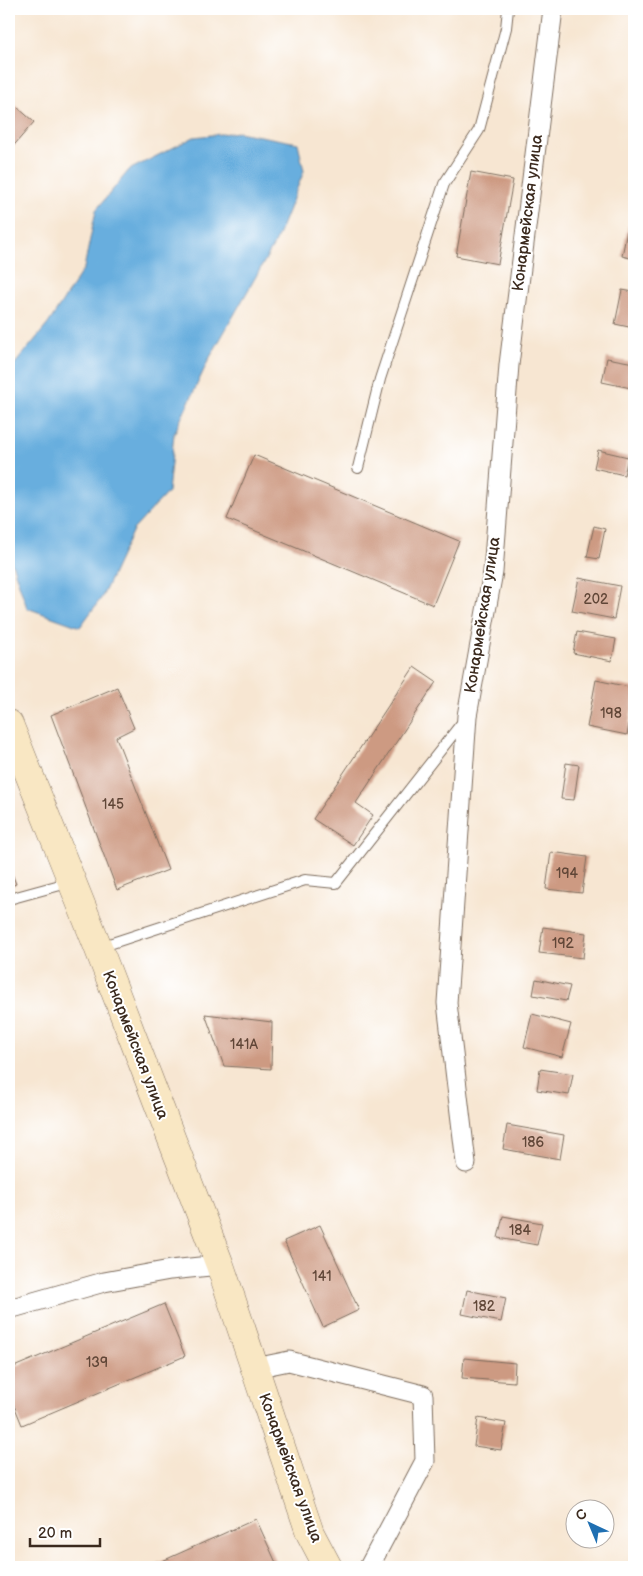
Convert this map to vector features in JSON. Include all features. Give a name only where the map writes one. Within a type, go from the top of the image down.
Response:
[{"type":"main road","name":"Конармейская улица","points":[[9,724],[98,948],[220,1265],[310,1533],[328,1567]]},
{"type":"street","name":"Конармейская улица","points":[[466,1163],[447,1003],[467,716],[493,572],[509,365],[554,9]]},
{"type":"street","points":[[9,1309],[104,1282],[170,1270],[220,1265]]},
{"type":"street","points":[[255,1368],[289,1361],[423,1396],[425,1461],[369,1567]]},
{"type":"lane","points":[[358,468],[380,379],[444,184],[479,130],[506,28],[508,9]]},
{"type":"lane","points":[[98,948],[305,880],[336,883],[467,716]]},
{"type":"lane","points":[[9,899],[72,882]]},
{"type":"water","points":[[238,132],[298,143],[304,171],[276,241],[209,359],[174,434],[168,492],[133,530],[102,597],[80,627],[27,608],[9,554],[9,371],[48,324],[84,268],[96,210],[129,170],[194,137]]},
{"type":"building","points":[[9,100],[34,122],[9,151]]},
{"type":"building","points":[[471,172],[513,180],[498,264],[456,256]]},
{"type":"building","points":[[628,226],[634,227],[634,259],[622,256]]},
{"type":"building","points":[[622,290],[634,292],[634,303],[629,327],[615,324]]},
{"type":"building","points":[[607,358],[634,363],[631,388],[602,382]]},
{"type":"building","points":[[598,450],[628,457],[624,475],[594,468]]},
{"type":"building","points":[[254,455],[459,541],[433,605],[227,519]]},
{"type":"building","points":[[594,526],[605,529],[599,559],[587,557]]},
{"type":"building","points":[[579,578],[620,586],[614,619],[572,611]]},
{"type":"building","points":[[577,632],[616,639],[612,661],[573,653]]},
{"type":"building","points":[[414,667],[436,682],[356,803],[373,815],[353,845],[313,819]]},
{"type":"building","points":[[596,680],[634,688],[627,735],[587,727]]},
{"type":"building","points":[[117,687],[134,728],[116,737],[168,870],[117,890],[51,715]]},
{"type":"building","points":[[566,763],[579,765],[574,800],[561,799]]},
{"type":"building","points":[[551,852],[587,857],[582,893],[546,889]]},
{"type":"building","points":[[9,866],[16,884],[9,887]]},
{"type":"building","points":[[543,927],[586,933],[583,958],[539,953]]},
{"type":"building","points":[[536,979],[570,986],[566,1001],[533,995]]},
{"type":"building","points":[[205,1014],[272,1022],[271,1069],[224,1066]]},
{"type":"building","points":[[532,1014],[571,1024],[562,1057],[524,1047]]},
{"type":"building","points":[[540,1069],[573,1074],[569,1095],[537,1090]]},
{"type":"building","points":[[507,1125],[564,1135],[560,1159],[503,1149]]},
{"type":"building","points":[[503,1216],[542,1223],[537,1245],[498,1238]]},
{"type":"building","points":[[320,1225],[359,1310],[323,1327],[284,1241]]},
{"type":"building","points":[[467,1290],[506,1298],[501,1322],[462,1314]]},
{"type":"building","points":[[164,1304],[185,1356],[22,1425],[9,1393],[9,1369]]},
{"type":"building","points":[[464,1358],[515,1363],[514,1382],[462,1378]]},
{"type":"building","points":[[478,1418],[506,1423],[501,1450],[474,1446]]},
{"type":"building","points":[[256,1519],[278,1567],[149,1567]]}]
